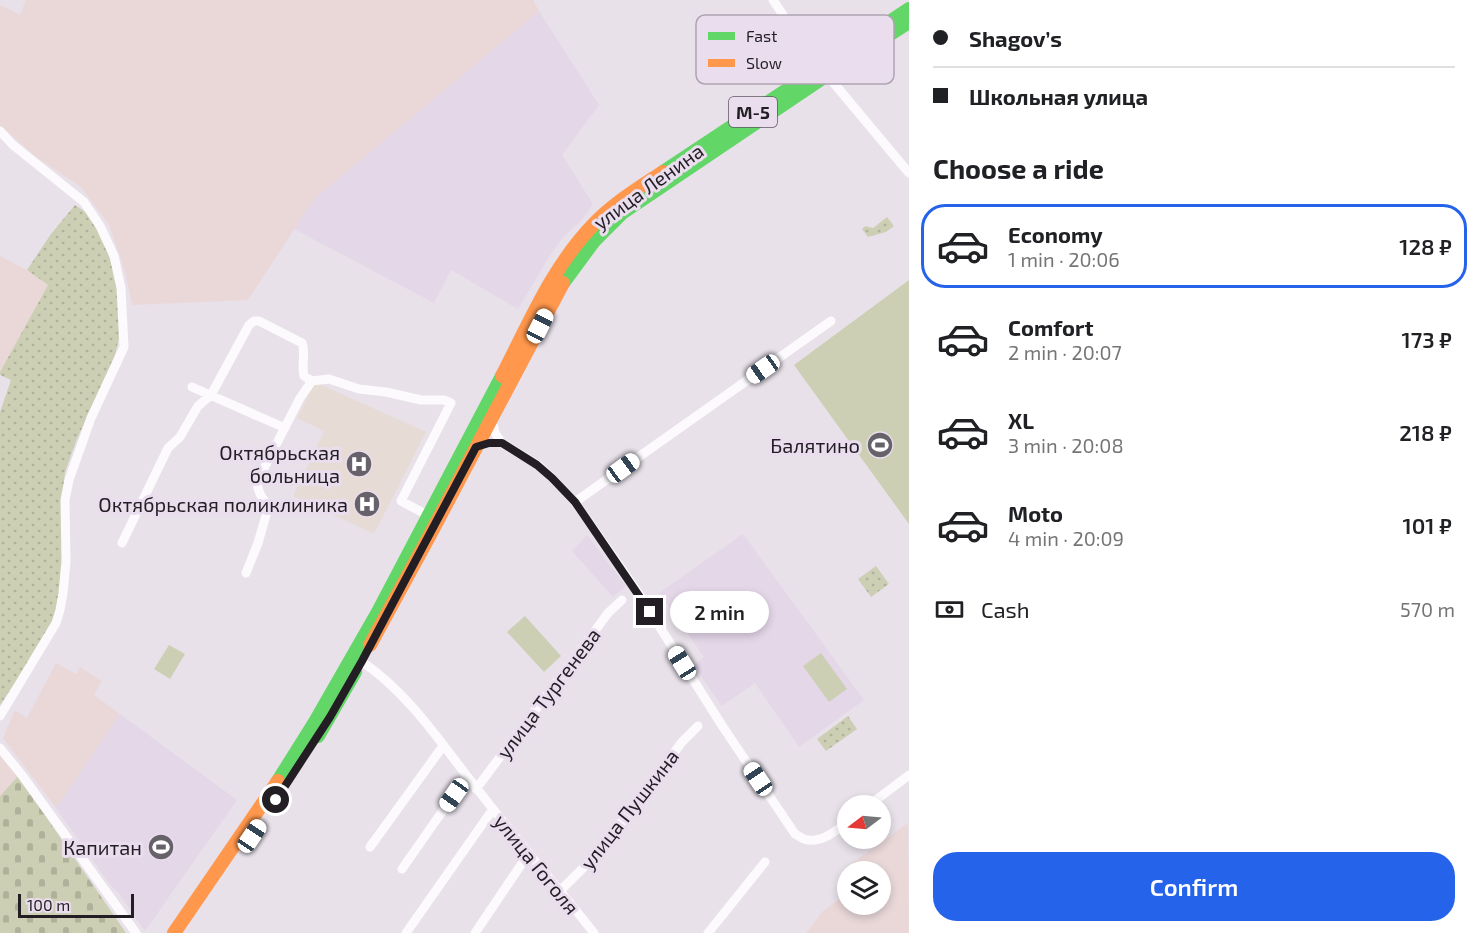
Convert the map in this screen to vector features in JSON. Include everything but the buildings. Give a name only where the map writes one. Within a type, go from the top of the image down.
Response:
[{"type":"main road","name":"улица Ленина","points":[[894,20],[909,9]]},
{"type":"main road","name":"улица Ленина","points":[[894,31],[909,22]]},
{"type":"main road","name":"улица Ленина","points":[[174,933],[281,777],[354,656],[553,277],[569,252],[598,219],[627,196],[804,84]]},
{"type":"main road","name":"улица Ленина","points":[[185,933],[288,783],[330,717],[563,282],[578,261],[606,228],[642,199],[806,84]]},
{"type":"street","points":[[773,0],[783,15]]},
{"type":"street","points":[[833,84],[909,172]]},
{"type":"street","points":[[0,131],[13,145],[84,202],[100,226],[114,256],[121,288],[124,347],[91,418],[69,480],[65,500],[66,561],[63,593],[56,623],[0,716]]},
{"type":"street","points":[[122,543],[168,448],[180,437],[198,406],[211,395],[249,325],[254,321],[259,321],[302,343],[304,376],[312,381],[329,379],[359,390],[386,392],[421,400],[444,400],[451,403],[401,501],[429,516]]},
{"type":"street","points":[[575,502],[831,321]]},
{"type":"street","points":[[246,573],[269,505],[258,491],[257,482],[300,398],[312,381]]},
{"type":"street","points":[[192,387],[285,428]]},
{"type":"street","points":[[492,417],[495,433],[502,443],[537,465],[575,502],[637,591],[723,727],[795,834],[807,841],[817,840],[837,829]]},
{"type":"street","points":[[476,447],[489,443],[502,443]]},
{"type":"street","name":"улица Тургенева","points":[[476,789],[608,613],[622,600]]},
{"type":"street","name":"улица Гоголя","points":[[362,661],[397,689],[415,708],[476,789],[594,933]]},
{"type":"street","name":"улица Пушкина","points":[[560,891],[598,853],[682,741],[698,726]]},
{"type":"street","points":[[370,847],[443,746]]},
{"type":"street","points":[[0,748],[136,933]]},
{"type":"street","points":[[883,795],[909,775]]},
{"type":"street","points":[[402,869],[467,776]]},
{"type":"street","points":[[406,933],[493,809]]},
{"type":"street","points":[[475,933],[529,853]]},
{"type":"street","points":[[708,933],[765,862]]},
{"type":"shaded area","points":[[26,0],[533,0],[539,11],[314,199],[248,300],[132,305],[125,271],[109,225],[81,187],[36,157],[0,125],[0,7],[1,5],[20,15]]},
{"type":"shaded area","points":[[539,11],[599,105],[562,155],[593,204],[581,221],[563,237],[518,309],[451,270],[434,303],[294,229],[314,199]]},
{"type":"shaded area","points":[[0,256],[27,270],[48,285],[0,372]]},
{"type":"shaded area","name":"Октябрьская больница","points":[[315,382],[426,432],[374,534],[293,496],[324,431],[297,418]]},
{"type":"shaded area","points":[[743,534],[864,700],[799,747],[755,683],[722,706],[693,665],[704,657],[659,593]]},
{"type":"shaded area","points":[[587,535],[626,586],[613,597],[572,551]]},
{"type":"shaded area","points":[[56,663],[76,674],[80,667],[102,681],[94,695],[120,714],[56,808],[3,738],[15,710],[27,718]]},
{"type":"shaded area","points":[[120,714],[237,800],[145,931],[56,808]]},
{"type":"shaded area","points":[[0,755],[18,776],[0,796]]},
{"type":"shaded area","points":[[908,823],[909,933],[806,933],[823,911],[837,900],[837,915],[891,915],[891,861],[855,861],[872,849],[891,849],[891,835]]},
{"type":"green space","points":[[75,205],[90,215],[102,237],[116,274],[119,289],[119,338],[115,355],[77,439],[65,472],[62,500],[64,566],[54,625],[0,705],[0,412],[11,380],[0,375],[0,372],[48,285],[27,270],[51,234]]},
{"type":"green space","points":[[887,217],[894,226],[886,232],[868,237],[862,229],[865,226],[873,228]]},
{"type":"green space","name":"Балятино","points":[[909,280],[909,524],[794,365]]},
{"type":"green space","points":[[876,566],[889,584],[871,597],[858,579]]},
{"type":"green space","points":[[525,616],[561,656],[544,672],[507,632]]},
{"type":"green space","points":[[169,645],[185,654],[170,679],[154,669]]},
{"type":"green space","points":[[821,653],[847,689],[829,702],[803,666]]},
{"type":"green space","points":[[848,716],[857,729],[826,751],[817,739]]},
{"type":"green space","points":[[18,776],[126,933],[0,933],[0,796]]},
{"type":"traffic: fast","points":[[894,19],[909,9]]},
{"type":"traffic: fast","points":[[894,32],[909,22]]},
{"type":"traffic: fast","points":[[663,172],[796,84]]},
{"type":"traffic: fast","points":[[563,283],[594,241],[622,213],[814,84]]},
{"type":"traffic: fast","points":[[278,781],[378,612],[502,376]]},
{"type":"traffic: fast","points":[[318,736],[355,672]]},
{"type":"traffic: slow","points":[[502,376],[542,297],[579,241],[610,209],[663,172]]},
{"type":"traffic: slow","points":[[370,645],[563,283]]},
{"type":"traffic: slow","points":[[174,933],[278,781]]},
{"type":"place","name":"Балятино","points":[[880,445]]},
{"type":"place","name":"Октябрьская больница","points":[[359,464]]},
{"type":"place","name":"Октябрьская поликлиника","points":[[367,504]]},
{"type":"place","name":"Капитан","points":[[161,847]]},
{"type":"route","points":[[276,800],[330,717],[362,661],[476,447],[489,443],[502,443],[537,465],[552,478],[575,502],[650,612]]}]
